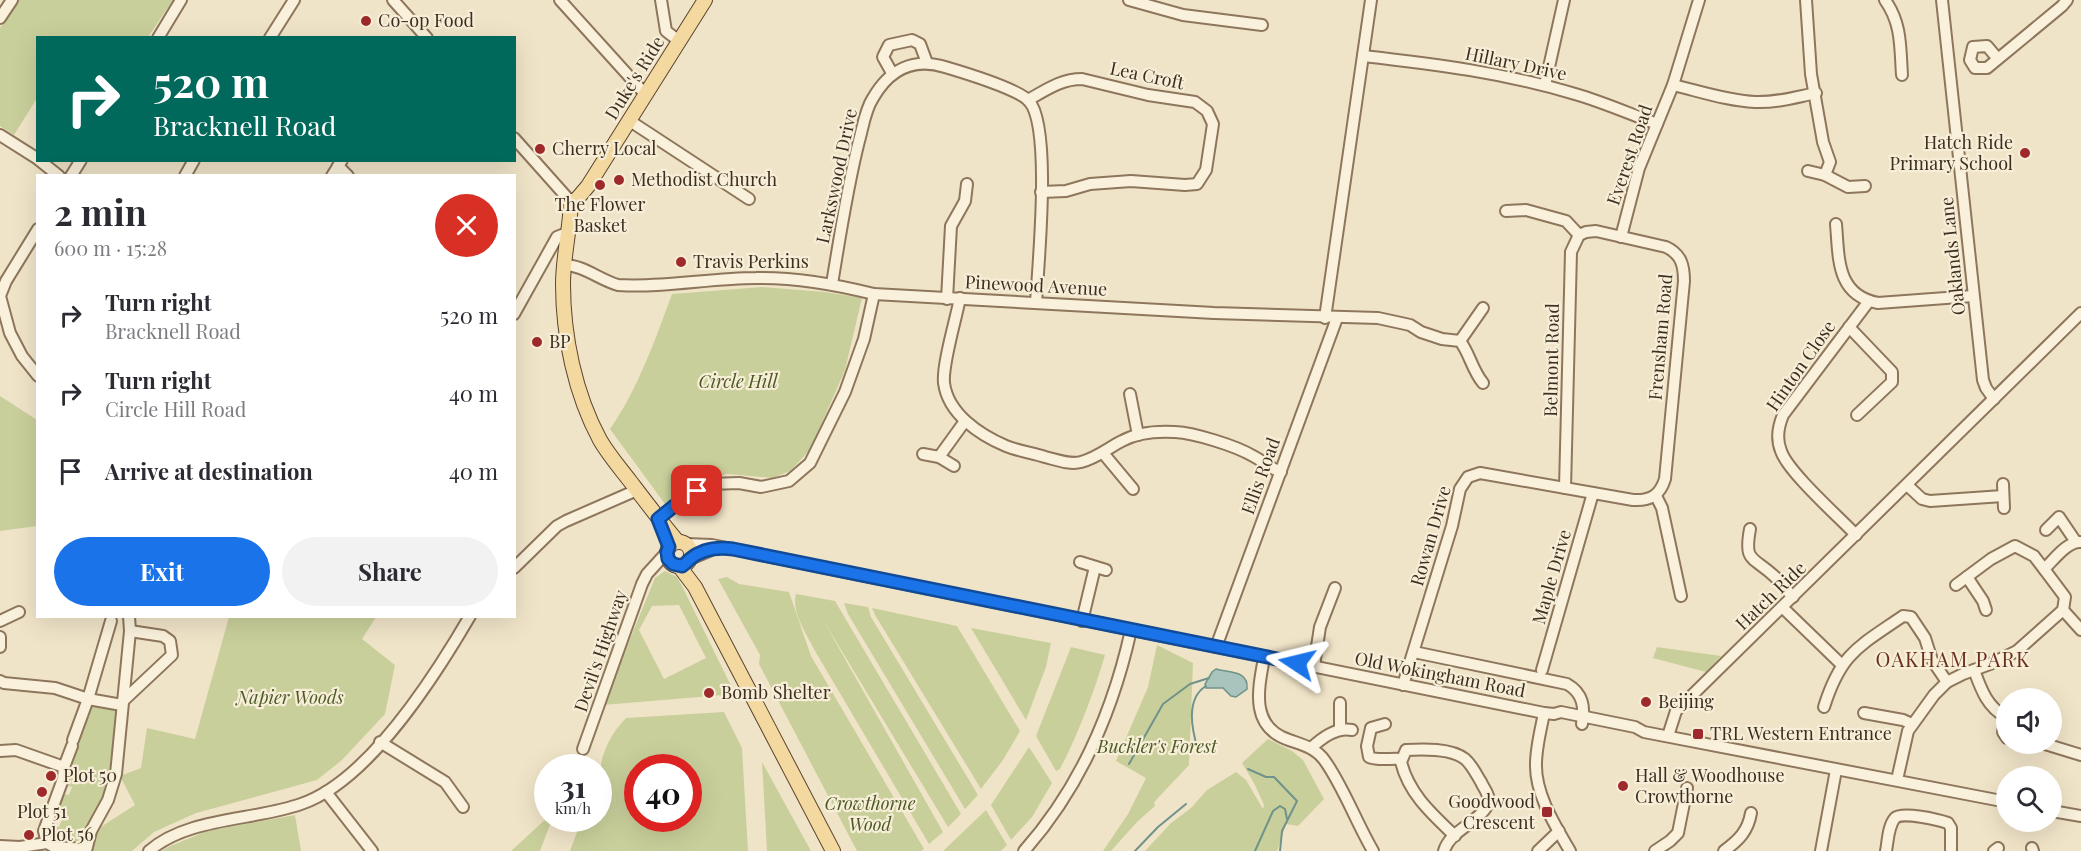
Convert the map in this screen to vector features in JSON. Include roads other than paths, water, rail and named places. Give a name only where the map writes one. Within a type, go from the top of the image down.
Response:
[{"type":"main road","name":"Duke's Ride","points":[[571,202],[577,199],[588,186],[705,0]]},
{"type":"main road","points":[[571,202],[564,265],[565,311],[580,390],[602,443],[659,520],[679,554],[833,851]]},
{"type":"street","points":[[0,18],[12,0]]},
{"type":"street","points":[[159,36],[181,0]]},
{"type":"street","points":[[271,36],[294,0]]},
{"type":"street","points":[[393,0],[423,36]]},
{"type":"street","points":[[560,0],[646,95]]},
{"type":"street","points":[[661,0],[666,31],[679,41]]},
{"type":"street","points":[[1129,0],[1183,15],[1262,25]]},
{"type":"street","points":[[1325,318],[1371,0]]},
{"type":"street","points":[[1545,85],[1564,0]]},
{"type":"street","name":"Everest Road","points":[[1621,237],[1639,168],[1673,84],[1699,0]]},
{"type":"street","points":[[1806,0],[1808,43],[1823,142],[1830,162],[1825,175]]},
{"type":"street","points":[[1885,0],[1894,12],[1899,30],[1902,75]]},
{"type":"street","name":"Oaklands Lane","points":[[1942,0],[1983,380],[1994,399]]},
{"type":"street","points":[[1998,59],[2067,0]]},
{"type":"street","points":[[927,63],[920,44],[912,40],[889,45],[883,57],[892,73],[909,65],[927,63],[964,73],[1029,100],[1035,113],[1042,151],[1042,220],[1036,303]]},
{"type":"street","name":"Hillary Drive","points":[[1363,56],[1474,70],[1545,85],[1596,100],[1657,124]]},
{"type":"street","name":"Larkswood Drive","points":[[832,284],[852,168],[864,122],[872,98],[892,73]]},
{"type":"street","name":"Lea Croft","points":[[1029,100],[1055,84],[1072,79],[1082,79],[1148,95],[1195,102],[1207,111],[1213,124],[1206,170],[1197,184],[1131,181],[1090,184],[1066,191],[1041,192]]},
{"type":"street","points":[[1673,84],[1712,95],[1755,102],[1816,93]]},
{"type":"street","points":[[630,121],[749,199]]},
{"type":"street","points":[[0,135],[36,159]]},
{"type":"street","points":[[516,140],[571,202]]},
{"type":"street","points":[[40,162],[56,174]]},
{"type":"street","points":[[1808,171],[1825,175],[1848,187],[1865,186]]},
{"type":"street","points":[[947,298],[951,226],[965,201],[967,184]]},
{"type":"street","points":[[1506,211],[1526,210],[1566,221],[1579,235]]},
{"type":"street","points":[[1836,224],[1840,270],[1848,286],[1858,296],[1878,303],[1973,296]]},
{"type":"street","name":"Frensham Road","points":[[1579,235],[1596,231],[1672,250],[1684,266],[1665,479],[1656,496]]},
{"type":"street","points":[[36,232],[6,281],[0,301],[10,333],[22,356],[36,374]]},
{"type":"street","points":[[516,310],[557,237],[567,233]]},
{"type":"street","name":"Belmont Road","points":[[1565,488],[1571,252],[1579,235]]},
{"type":"street","name":"Pinewood Avenue","points":[[564,265],[575,266],[618,285],[757,278],[797,279],[874,294],[1325,318],[1378,318],[1395,321],[1442,339],[1460,341]]},
{"type":"street","points":[[659,520],[684,498],[710,484],[739,483],[761,487],[789,481],[810,463],[845,393],[864,339],[874,294]]},
{"type":"street","points":[[960,298],[945,367],[944,383],[950,401],[965,421],[982,434],[1007,447],[1064,462],[1079,463],[1138,435],[1178,432],[1199,436],[1251,454],[1267,467],[1281,472]]},
{"type":"street","name":"Hinton Close","points":[[1856,535],[1791,468],[1781,453],[1778,432],[1783,415],[1869,301]]},
{"type":"street","points":[[1483,308],[1460,341],[1483,383]]},
{"type":"street","name":"Hatch Ride","points":[[1668,736],[1676,711],[2081,313]]},
{"type":"street","name":"Ellis Road","points":[[1216,647],[1337,318]]},
{"type":"street","points":[[1850,327],[1892,372],[1892,382],[1857,415]]},
{"type":"street","points":[[1130,394],[1138,435]]},
{"type":"street","points":[[939,457],[965,421]]},
{"type":"street","points":[[1103,453],[1133,489]]},
{"type":"street","points":[[923,454],[939,457],[954,466]]},
{"type":"street","name":"Rowan Drive","points":[[1403,686],[1452,526],[1460,489],[1468,477],[1480,473],[1642,501],[1656,496]]},
{"type":"street","points":[[2003,484],[2004,508]]},
{"type":"street","points":[[1907,485],[1922,499],[1930,501],[2003,496]]},
{"type":"street","points":[[516,566],[566,520],[637,490]]},
{"type":"street","name":"Maple Drive","points":[[1542,670],[1593,493]]},
{"type":"street","points":[[1656,496],[1662,508],[1681,596]]},
{"type":"street","points":[[2044,569],[2069,545],[2079,542],[2059,517],[2046,530]]},
{"type":"street","points":[[1745,535],[1747,550],[1751,558],[1773,575],[1793,597]]},
{"type":"street","points":[[1897,780],[1912,724],[1934,695],[1947,682],[2017,651],[2062,610],[2065,597],[2034,556],[2014,546],[1956,585]]},
{"type":"street","name":"Old Wokingham Road","points":[[679,554],[719,547],[1264,658],[1314,666],[1403,686],[1549,713],[1560,719],[1582,720],[1634,734],[1644,732],[1668,736],[1996,800]]},
{"type":"street","name":"Devil's Highway","points":[[584,749],[646,574],[654,566],[679,554]]},
{"type":"street","points":[[1080,562],[1106,570]]},
{"type":"street","points":[[1082,621],[1095,567]]},
{"type":"street","points":[[1967,577],[1983,601],[1986,610]]},
{"type":"street","points":[[1314,666],[1320,627],[1335,588]]},
{"type":"street","points":[[1782,607],[1842,665]]},
{"type":"street","points":[[2062,610],[2081,630]]},
{"type":"street","points":[[0,621],[19,612]]},
{"type":"street","points":[[1824,707],[1831,686],[1850,654],[1903,616],[1911,617],[1925,638],[1932,660],[1947,682]]},
{"type":"street","points":[[111,621],[88,699],[64,768],[63,779],[44,831],[48,843],[54,847],[86,850],[91,831],[108,800],[116,774],[130,630],[129,618]]},
{"type":"street","points":[[149,851],[160,841],[203,825],[302,804],[326,792],[356,769],[418,699],[469,618]]},
{"type":"street","points":[[122,703],[172,655],[170,641],[163,636],[130,630]]},
{"type":"street","points":[[1024,851],[1064,799],[1094,744],[1114,692],[1131,630]]},
{"type":"street","points":[[0,637],[0,646]]},
{"type":"street","points":[[1413,652],[1567,684],[1576,689],[1584,704],[1582,720]]},
{"type":"street","points":[[1264,658],[1258,703],[1262,718],[1275,733],[1311,748],[1324,759],[1373,851]]},
{"type":"street","points":[[1974,670],[1983,695],[1996,711]]},
{"type":"street","points":[[0,681],[55,688],[88,699],[122,703]]},
{"type":"street","points":[[1340,703],[1340,730]]},
{"type":"street","points":[[1549,713],[1536,758],[1536,774],[1545,803],[1570,851]]},
{"type":"street","points":[[1864,713],[1903,720],[1912,724]]},
{"type":"street","points":[[1385,724],[1371,728],[1369,757],[1401,759]]},
{"type":"street","points":[[1311,748],[1333,732],[1352,730]]},
{"type":"street","points":[[380,742],[445,782],[463,807]]},
{"type":"street","points":[[1444,851],[1455,836],[1483,811],[1489,799],[1473,767],[1458,755],[1423,749],[1406,750],[1401,759],[1402,766],[1421,803],[1433,818],[1455,836]]},
{"type":"street","points":[[2062,749],[2081,755]]},
{"type":"street","points":[[0,751],[16,750],[64,768]]},
{"type":"street","points":[[1821,851],[1836,770]]},
{"type":"street","points":[[1655,851],[1670,842],[1678,833],[1687,788]]},
{"type":"street","points":[[326,792],[372,851]]},
{"type":"street","points":[[1724,851],[1737,841],[1748,827],[1751,813]]},
{"type":"street","points":[[2062,813],[2081,816]]},
{"type":"street","points":[[1886,851],[1895,819],[1902,815],[1948,823],[1951,828],[1951,851]]},
{"type":"street","points":[[1538,851],[1558,831]]},
{"type":"street","points":[[0,846],[20,847],[48,843]]},
{"type":"water","points":[[1216,669],[1241,675],[1245,678],[1247,689],[1236,697],[1231,696],[1223,688],[1206,688],[1205,684]]},
{"type":"waterway","points":[[1129,764],[1163,704],[1190,684],[1209,678]]},
{"type":"waterway","points":[[1198,750],[1192,715],[1195,699],[1206,686]]},
{"type":"waterway","points":[[1248,769],[1266,777],[1274,777],[1297,801],[1282,831],[1280,851]]},
{"type":"waterway","points":[[1135,851],[1158,827],[1186,804]]},
{"type":"waterway","points":[[1255,851],[1273,811],[1280,806],[1285,809],[1287,819]]},
{"type":"place","name":"Co-op Food","points":[[366,21]]},
{"type":"place","name":"Cherry Local","points":[[540,149]]},
{"type":"place","name":"Hatch Ride Primary School","points":[[2025,153]]},
{"type":"place","name":"Methodist Church","points":[[619,180]]},
{"type":"place","name":"The Flower Basket","points":[[600,185]]},
{"type":"place","name":"Travis Perkins","points":[[681,262]]},
{"type":"place","name":"BP","points":[[537,342]]},
{"type":"place","name":"Bomb Shelter","points":[[709,693]]},
{"type":"place","name":"Beijing","points":[[1646,702]]},
{"type":"place","name":"TRL Western Entrance","points":[[1698,734]]},
{"type":"place","name":"Plot 50","points":[[51,776]]},
{"type":"place","name":"Hall & Woodhouse Crowthorne","points":[[1623,786]]},
{"type":"place","name":"Plot 51","points":[[42,792]]},
{"type":"place","name":"Goodwood Crescent","points":[[1547,812]]},
{"type":"place","name":"Plot 56","points":[[29,835]]},
{"type":"district","name":"OAKHAM PARK","points":[[1953,660]]},
{"type":"park label","name":"Circle Hill","points":[[738,382]]},
{"type":"park label","name":"Napier Woods","points":[[290,698]]},
{"type":"park label","name":"Buckler's Forest","points":[[1157,747]]},
{"type":"park label","name":"Crowthorne Wood","points":[[870,814]]}]
